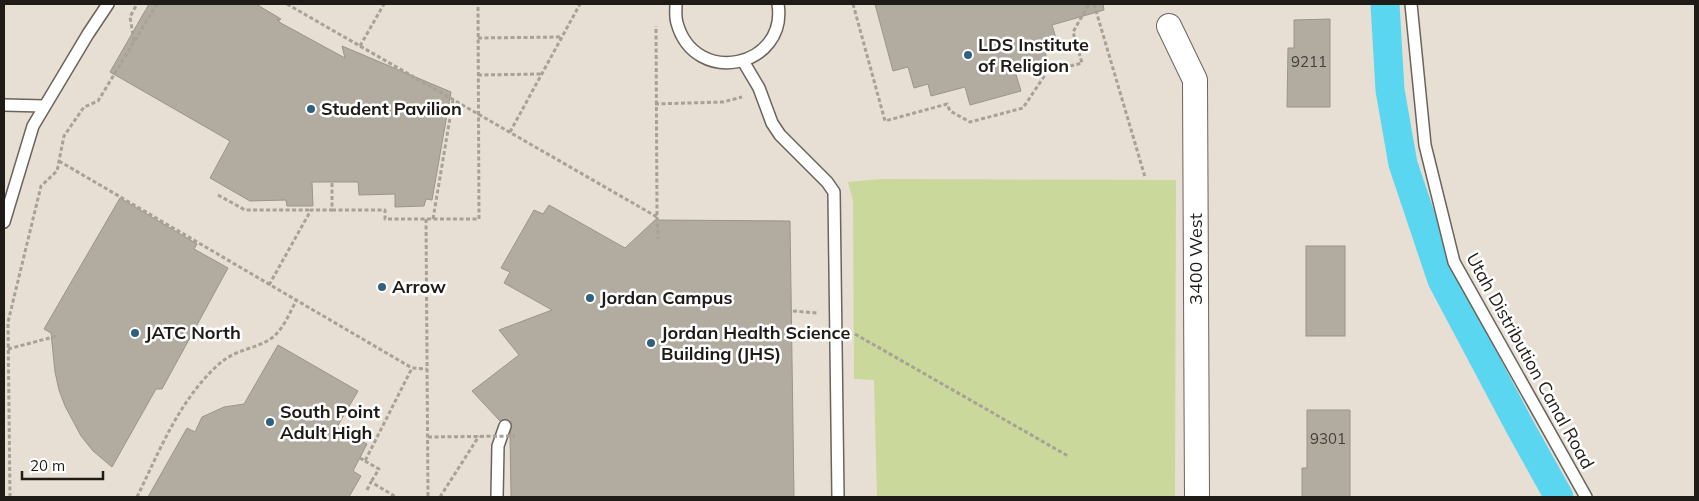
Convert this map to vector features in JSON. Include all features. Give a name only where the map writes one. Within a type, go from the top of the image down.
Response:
[{"type":"street","name":"3400 West","points":[[1169,26],[1195,80],[1197,497]]},
{"type":"lane","points":[[4,222],[33,126],[108,4]]},
{"type":"lane","points":[[676,4],[676,21],[682,38],[694,51],[708,60],[726,63],[743,61],[758,53],[770,42],[777,27],[778,4]]},
{"type":"lane","name":"Utah Distribution Canal Road","points":[[1411,4],[1425,145],[1454,262],[1586,497]]},
{"type":"lane","points":[[743,61],[759,88],[772,123],[780,135],[827,182],[834,192],[838,497]]},
{"type":"lane","points":[[4,105],[44,106]]},
{"type":"lane","points":[[497,497],[498,446],[505,426]]},
{"type":"path","points":[[134,41],[130,17],[137,4]]},
{"type":"path","points":[[4,494],[10,497],[8,322],[41,186],[57,171],[64,136],[84,106],[98,101],[157,4]]},
{"type":"path","points":[[287,4],[657,217]]},
{"type":"path","points":[[360,46],[384,4]]},
{"type":"path","points":[[218,195],[245,210],[385,210],[385,220],[479,220],[478,4]]},
{"type":"path","points":[[510,132],[580,4]]},
{"type":"path","points":[[853,4],[885,121],[947,104],[950,111],[970,122],[1023,108],[1046,72],[1082,63],[1073,32],[1089,4]]},
{"type":"path","points":[[1094,4],[1145,177]]},
{"type":"path","points":[[656,22],[655,104],[658,239]]},
{"type":"path","points":[[478,38],[562,37]]},
{"type":"path","points":[[478,75],[542,74]]},
{"type":"path","points":[[655,104],[723,102],[747,95]]},
{"type":"path","points":[[433,220],[453,100]]},
{"type":"path","points":[[59,160],[412,368],[427,369]]},
{"type":"path","points":[[332,182],[332,210]]},
{"type":"path","points":[[269,285],[311,210]]},
{"type":"path","points":[[426,220],[428,497]]},
{"type":"path","points":[[137,497],[177,415],[194,390],[219,364],[232,354],[274,336],[296,301]]},
{"type":"path","points":[[793,311],[818,313],[1068,456]]},
{"type":"path","points":[[8,349],[57,336]]},
{"type":"path","points":[[365,461],[412,368]]},
{"type":"path","points":[[440,497],[482,431]]},
{"type":"path","points":[[428,437],[515,436]]},
{"type":"path","points":[[360,458],[379,469],[367,490]]},
{"type":"path","points":[[371,482],[396,497]]},
{"type":"green space","points":[[881,179],[1176,180],[1175,497],[877,497],[874,380],[854,379],[853,201],[848,182]]},
{"type":"building","name":"Student Pavilion","points":[[149,4],[256,4],[281,19],[277,20],[279,22],[345,58],[342,46],[451,92],[432,200],[426,199],[424,206],[395,207],[395,194],[359,195],[358,182],[312,182],[313,206],[287,206],[286,200],[250,201],[210,178],[230,141],[110,72]]},
{"type":"building","name":"LDS Institute of Religion","points":[[875,4],[1103,4],[1104,10],[1052,25],[1058,45],[1044,49],[1048,62],[1015,71],[1021,91],[970,105],[965,87],[931,96],[928,84],[914,88],[908,67],[893,71]]},
{"type":"building","points":[[1330,19],[1330,107],[1287,107],[1288,48],[1294,48],[1294,20]]},
{"type":"building","name":"JATC North","points":[[120,198],[197,244],[194,249],[228,268],[162,389],[156,389],[112,467],[93,451],[81,436],[65,406],[55,372],[51,333],[44,329]]},
{"type":"building","name":"Jordan Health Science Building (JHS)","points":[[549,205],[625,248],[655,220],[790,221],[794,497],[511,497],[510,433],[512,424],[507,419],[500,421],[472,391],[519,355],[499,330],[552,310],[504,283],[510,272],[501,268],[534,210],[543,214]]},
{"type":"building","points":[[1306,246],[1345,246],[1345,336],[1306,336]]},
{"type":"building","name":"South Point Adult High","points":[[278,345],[358,391],[337,427],[367,444],[353,471],[361,476],[349,497],[148,497],[187,428],[195,432],[202,417],[224,407],[244,404]]},
{"type":"building","points":[[1307,410],[1350,410],[1350,497],[1302,497],[1302,468],[1307,468]]},
{"type":"waterway","points":[[1385,4],[1390,90],[1403,164],[1442,280],[1559,497]]},
{"type":"place","name":"LDS Institute of Religion","points":[[968,55]]},
{"type":"place","name":"Student Pavilion","points":[[311,109]]},
{"type":"place","name":"Arrow","points":[[382,287]]},
{"type":"place","name":"Jordan Campus","points":[[590,298]]},
{"type":"place","name":"JATC North","points":[[135,333]]},
{"type":"place","name":"Jordan Health Science Building (JHS)","points":[[651,343]]},
{"type":"place","name":"South Point Adult High","points":[[270,422]]}]
